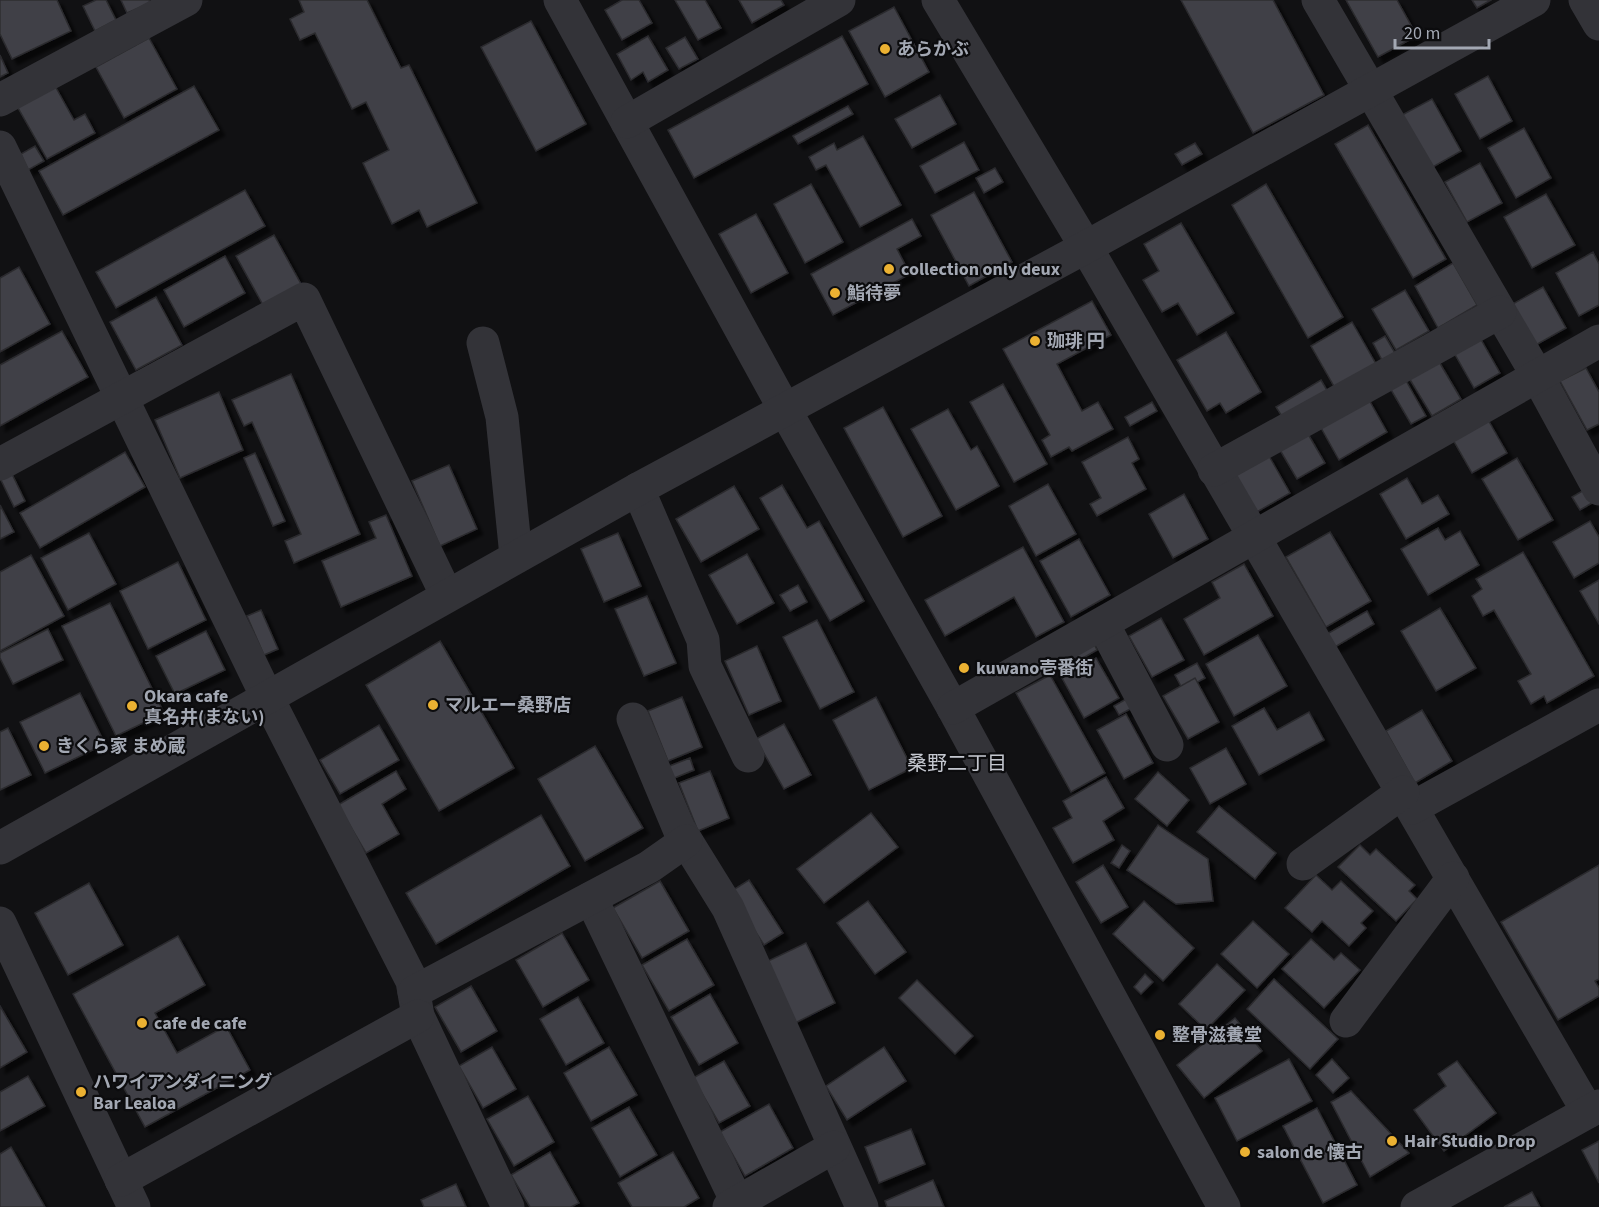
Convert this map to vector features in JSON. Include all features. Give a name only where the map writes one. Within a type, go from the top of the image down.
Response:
[{"type":"street","points":[[0,100],[186,0]]},
{"type":"street","points":[[560,0],[786,410],[954,708],[1224,1207]]},
{"type":"street","points":[[627,122],[839,0]]},
{"type":"street","points":[[938,0],[1086,247],[1453,878],[1594,1109],[1436,1203]]},
{"type":"street","points":[[1318,0],[1537,375],[1599,489]]},
{"type":"street","points":[[0,848],[516,556],[1086,247],[1534,0]]},
{"type":"street","points":[[1585,0],[1599,24]]},
{"type":"street","points":[[0,147],[267,697],[412,981],[416,1004],[508,1207]]},
{"type":"street","points":[[0,464],[304,299],[447,596]]},
{"type":"street","points":[[1214,470],[1500,312]]},
{"type":"street","points":[[954,708],[1599,341]]},
{"type":"street","points":[[483,343],[502,417],[516,556]]},
{"type":"street","points":[[638,489],[703,640],[705,666],[748,756]]},
{"type":"street","points":[[1103,624],[1167,745]]},
{"type":"street","points":[[1304,864],[1407,800],[1599,705]]},
{"type":"street","points":[[633,719],[679,829],[728,908],[862,1207]]},
{"type":"street","points":[[0,923],[128,1193],[416,1004],[591,898],[649,867],[686,841]]},
{"type":"street","points":[[1346,1021],[1453,878]]},
{"type":"street","points":[[591,898],[733,1205],[834,1147]]},
{"type":"building","points":[[0,0],[57,0],[71,31],[12,59],[0,34]]},
{"type":"building","points":[[96,0],[106,0],[116,20],[95,31],[83,6]]},
{"type":"building","points":[[121,0],[149,0],[150,3],[127,13]]},
{"type":"building","points":[[299,0],[367,0],[401,68],[409,65],[477,203],[427,227],[419,210],[392,224],[363,163],[389,150],[366,102],[352,109],[315,33],[300,40],[290,19],[304,12]]},
{"type":"building","points":[[622,0],[639,0],[652,23],[622,40],[605,10]]},
{"type":"building","points":[[675,0],[705,0],[721,28],[698,40]]},
{"type":"building","points":[[739,0],[781,0],[784,5],[752,23]]},
{"type":"building","points":[[1181,0],[1273,0],[1324,95],[1253,133]]},
{"type":"building","points":[[1346,0],[1397,0],[1417,36],[1378,57]]},
{"type":"building","points":[[1472,0],[1491,0],[1477,8]]},
{"type":"building","points":[[894,7],[929,72],[885,97],[849,31]]},
{"type":"building","points":[[531,21],[586,124],[536,151],[481,47]]},
{"type":"building","points":[[648,36],[668,70],[648,82],[643,72],[631,80],[617,54]]},
{"type":"building","points":[[842,36],[868,84],[694,178],[668,130]]},
{"type":"building","points":[[685,37],[698,59],[679,69],[666,48]]},
{"type":"building","points":[[149,38],[177,89],[124,118],[96,67]]},
{"type":"building","points":[[0,55],[8,73],[0,77]]},
{"type":"building","points":[[1488,76],[1512,121],[1480,139],[1455,94]]},
{"type":"building","points":[[55,86],[74,120],[85,114],[95,133],[47,159],[17,106]]},
{"type":"building","points":[[194,86],[219,130],[63,215],[39,171]]},
{"type":"building","points":[[940,95],[956,124],[912,148],[895,119]]},
{"type":"building","points":[[1432,99],[1461,151],[1431,168],[1402,115]]},
{"type":"building","points":[[848,106],[853,114],[798,144],[793,136]]},
{"type":"building","points":[[1368,125],[1446,259],[1413,278],[1335,144]]},
{"type":"building","points":[[1524,128],[1551,178],[1516,198],[1488,148]]},
{"type":"building","points":[[863,136],[901,205],[860,227],[826,165],[816,170],[809,157],[834,143],[837,150]]},
{"type":"building","points":[[964,142],[979,170],[935,193],[920,166]]},
{"type":"building","points":[[1195,143],[1202,154],[1182,165],[1175,154]]},
{"type":"building","points":[[35,146],[44,161],[28,170],[21,154]]},
{"type":"building","points":[[1480,163],[1502,203],[1467,222],[1445,182]]},
{"type":"building","points":[[995,168],[1003,182],[984,193],[976,178]]},
{"type":"building","points":[[811,184],[843,242],[805,263],[774,204]]},
{"type":"building","points":[[1266,184],[1343,317],[1308,338],[1232,205]]},
{"type":"building","points":[[245,190],[265,226],[116,308],[96,272]]},
{"type":"building","points":[[974,192],[1012,262],[969,286],[931,215]]},
{"type":"building","points":[[1546,194],[1575,245],[1532,268],[1504,217]]},
{"type":"building","points":[[756,214],[788,273],[751,293],[719,234]]},
{"type":"building","points":[[912,219],[921,236],[897,249],[910,274],[833,315],[811,274]]},
{"type":"building","points":[[1181,223],[1234,313],[1197,335],[1178,303],[1162,312],[1143,280],[1159,271],[1144,244]]},
{"type":"building","points":[[274,235],[301,284],[263,305],[236,256]]},
{"type":"building","points":[[1593,252],[1599,264],[1599,305],[1579,316],[1556,273]]},
{"type":"building","points":[[225,256],[245,293],[184,327],[164,290]]},
{"type":"building","points":[[1453,263],[1477,305],[1438,328],[1415,286]]},
{"type":"building","points":[[19,267],[50,324],[0,352],[0,278]]},
{"type":"building","points":[[1543,287],[1566,328],[1534,346],[1511,305]]},
{"type":"building","points":[[1405,290],[1429,331],[1396,350],[1372,309]]},
{"type":"building","points":[[156,297],[182,345],[136,370],[110,322]]},
{"type":"building","points":[[1092,301],[1111,335],[1057,364],[1082,411],[1098,402],[1113,429],[1072,451],[1069,447],[1051,457],[1042,440],[1050,435],[1003,349]]},
{"type":"building","points":[[1352,322],[1376,364],[1335,388],[1311,346]]},
{"type":"building","points":[[62,331],[88,377],[0,426],[0,365]]},
{"type":"building","points":[[1226,332],[1261,392],[1226,413],[1220,403],[1207,411],[1177,360]]},
{"type":"building","points":[[1385,336],[1395,353],[1382,360],[1373,343]]},
{"type":"building","points":[[1479,336],[1500,373],[1474,388],[1453,351]]},
{"type":"building","points":[[1438,360],[1461,399],[1432,416],[1409,378]]},
{"type":"building","points":[[1586,368],[1599,392],[1599,424],[1587,430],[1560,381]]},
{"type":"building","points":[[291,374],[360,534],[294,563],[285,541],[301,534],[252,422],[244,426],[232,400]]},
{"type":"building","points":[[1405,379],[1426,416],[1411,424],[1390,388]]},
{"type":"building","points":[[1321,380],[1328,392],[1283,418],[1276,407]]},
{"type":"building","points":[[1003,384],[1047,464],[1014,482],[970,402]]},
{"type":"building","points":[[219,392],[243,450],[180,478],[155,420]]},
{"type":"building","points":[[1368,398],[1387,432],[1339,460],[1320,426]]},
{"type":"building","points":[[1152,402],[1157,411],[1130,426],[1125,417]]},
{"type":"building","points":[[883,407],[942,516],[903,537],[844,428]]},
{"type":"building","points":[[948,409],[971,450],[977,446],[999,486],[956,510],[911,429]]},
{"type":"building","points":[[1487,418],[1507,453],[1472,473],[1452,438]]},
{"type":"building","points":[[1308,434],[1325,463],[1297,479],[1280,450]]},
{"type":"building","points":[[1128,437],[1139,459],[1132,463],[1146,489],[1097,516],[1090,504],[1101,498],[1082,462]]},
{"type":"building","points":[[125,452],[145,487],[40,548],[20,513]]},
{"type":"building","points":[[255,453],[285,521],[273,526],[244,458]]},
{"type":"building","points":[[1269,456],[1290,493],[1255,513],[1234,476]]},
{"type":"building","points":[[1517,458],[1553,520],[1518,540],[1482,479]]},
{"type":"building","points":[[449,465],[477,529],[440,546],[412,481]]},
{"type":"building","points":[[12,474],[25,501],[14,507],[1,480]]},
{"type":"building","points":[[1407,478],[1422,504],[1438,495],[1449,514],[1406,539],[1380,494]]},
{"type":"building","points":[[1048,484],[1076,534],[1036,556],[1009,506]]},
{"type":"building","points":[[782,485],[807,528],[819,521],[864,601],[830,621],[760,498]]},
{"type":"building","points":[[734,486],[759,529],[701,562],[676,519]]},
{"type":"building","points":[[1584,490],[1592,503],[1580,510],[1572,497]]},
{"type":"building","points":[[1184,494],[1208,539],[1173,558],[1149,514]]},
{"type":"building","points":[[0,505],[14,532],[0,539]]},
{"type":"building","points":[[386,515],[412,576],[341,607],[322,561],[376,538],[369,522]]},
{"type":"building","points":[[1590,521],[1599,537],[1599,563],[1574,578],[1553,542]]},
{"type":"building","points":[[1438,528],[1445,540],[1460,531],[1479,565],[1428,595],[1401,549]]},
{"type":"building","points":[[1330,532],[1371,601],[1326,627],[1286,557]]},
{"type":"building","points":[[89,533],[116,584],[68,610],[41,558]]},
{"type":"building","points":[[618,533],[641,586],[604,602],[581,549]]},
{"type":"building","points":[[1079,539],[1110,595],[1071,617],[1040,561]]},
{"type":"building","points":[[1023,547],[1064,622],[1036,637],[1014,597],[945,636],[925,600]]},
{"type":"building","points":[[1523,552],[1594,676],[1547,703],[1544,696],[1531,704],[1518,681],[1531,674],[1494,610],[1483,616],[1472,596],[1482,589],[1476,579]]},
{"type":"building","points":[[747,554],[774,603],[737,624],[709,575]]},
{"type":"building","points":[[31,555],[64,616],[0,651],[0,572]]},
{"type":"building","points":[[178,562],[206,620],[148,649],[120,591]]},
{"type":"building","points":[[1244,564],[1273,616],[1204,655],[1184,619],[1220,598],[1212,582]]},
{"type":"building","points":[[1599,580],[1599,624],[1580,591]]},
{"type":"building","points":[[798,585],[807,602],[790,611],[780,595]]},
{"type":"building","points":[[647,596],[676,663],[644,676],[615,609]]},
{"type":"building","points":[[110,603],[164,713],[116,736],[62,626]]},
{"type":"building","points":[[1440,608],[1476,668],[1436,691],[1401,631]]},
{"type":"building","points":[[261,610],[278,649],[264,655],[247,616]]},
{"type":"building","points":[[1367,611],[1374,624],[1335,647],[1327,634]]},
{"type":"building","points":[[1161,618],[1184,660],[1152,677],[1129,636]]},
{"type":"building","points":[[817,620],[854,692],[820,709],[783,637]]},
{"type":"building","points":[[48,629],[63,660],[13,684],[0,658],[0,653]]},
{"type":"building","points":[[206,631],[225,670],[175,694],[156,656]]},
{"type":"building","points":[[1258,635],[1287,686],[1234,716],[1206,664]]},
{"type":"building","points":[[1092,640],[1097,650],[1078,661],[1072,651]]},
{"type":"building","points":[[440,641],[514,768],[439,811],[366,685]]},
{"type":"building","points":[[757,646],[781,701],[749,715],[725,661]]},
{"type":"building","points":[[1096,658],[1119,698],[1084,718],[1062,678]]},
{"type":"building","points":[[1197,663],[1205,678],[1183,690],[1175,675]]},
{"type":"building","points":[[1050,675],[1105,773],[1071,792],[1016,693]]},
{"type":"building","points":[[1195,678],[1219,722],[1188,739],[1163,696]]},
{"type":"building","points":[[80,693],[105,744],[45,773],[20,722]]},
{"type":"building","points":[[682,697],[702,747],[668,761],[648,711]]},
{"type":"building","points":[[876,697],[912,768],[869,790],[833,720]]},
{"type":"building","points":[[1128,698],[1134,707],[1119,715],[1114,706]]},
{"type":"building","points":[[1264,708],[1277,730],[1309,712],[1324,740],[1259,775],[1232,726]]},
{"type":"building","points":[[1422,710],[1452,761],[1415,783],[1386,731]]},
{"type":"building","points":[[1126,714],[1153,763],[1124,779],[1097,730]]},
{"type":"building","points":[[784,724],[811,775],[784,789],[756,739]]},
{"type":"building","points":[[379,725],[399,760],[340,794],[320,760]]},
{"type":"building","points":[[8,728],[31,775],[0,790],[0,732]]},
{"type":"building","points":[[595,746],[643,828],[585,861],[538,779]]},
{"type":"building","points":[[1226,748],[1246,784],[1210,804],[1190,768]]},
{"type":"building","points":[[690,758],[694,770],[672,779],[667,767]]},
{"type":"building","points":[[396,771],[406,789],[382,804],[399,834],[366,853],[338,805]]},
{"type":"building","points":[[710,771],[729,818],[698,831],[679,783]]},
{"type":"building","points":[[1158,772],[1189,800],[1167,826],[1135,799]]},
{"type":"building","points":[[1106,777],[1124,808],[1103,821],[1114,840],[1073,863],[1053,828],[1072,818],[1063,801]]},
{"type":"building","points":[[1219,806],[1276,853],[1255,879],[1197,832]]},
{"type":"building","points":[[871,813],[898,847],[824,903],[797,869]]},
{"type":"building","points":[[541,815],[570,866],[436,944],[406,893]]},
{"type":"building","points":[[1158,825],[1208,859],[1213,901],[1176,904],[1127,870]]},
{"type":"building","points":[[1122,845],[1130,851],[1119,868],[1111,863]]},
{"type":"building","points":[[1360,845],[1370,855],[1376,849],[1415,885],[1409,891],[1417,899],[1396,921],[1338,867]]},
{"type":"building","points":[[1103,865],[1128,907],[1101,923],[1076,882]]},
{"type":"building","points":[[1599,865],[1599,979],[1595,981],[1599,988],[1599,996],[1558,1020],[1501,922]]},
{"type":"building","points":[[1316,875],[1332,890],[1341,881],[1373,911],[1361,923],[1366,928],[1349,946],[1322,921],[1312,932],[1285,908]]},
{"type":"building","points":[[749,880],[783,933],[764,945],[730,892]]},
{"type":"building","points":[[660,881],[689,931],[642,958],[613,908]]},
{"type":"building","points":[[89,883],[123,945],[68,975],[35,913]]},
{"type":"building","points":[[868,901],[906,952],[875,974],[837,923]]},
{"type":"building","points":[[1144,901],[1194,948],[1163,981],[1113,934]]},
{"type":"building","points":[[1253,921],[1289,954],[1257,988],[1221,954]]},
{"type":"building","points":[[562,933],[589,980],[543,1007],[516,960]]},
{"type":"building","points":[[178,936],[205,985],[155,1013],[177,1053],[226,1026],[250,1070],[145,1127],[73,994]]},
{"type":"building","points":[[687,939],[714,985],[669,1011],[642,965]]},
{"type":"building","points":[[1311,939],[1334,960],[1341,953],[1360,970],[1324,1008],[1282,969]]},
{"type":"building","points":[[806,943],[835,1003],[795,1023],[766,962]]},
{"type":"building","points":[[1217,964],[1245,990],[1206,1030],[1179,1004]]},
{"type":"building","points":[[1145,974],[1153,982],[1141,994],[1134,987]]},
{"type":"building","points":[[1274,979],[1338,1039],[1310,1069],[1247,1009]]},
{"type":"building","points":[[917,980],[973,1036],[955,1054],[899,998]]},
{"type":"building","points":[[471,986],[497,1031],[461,1052],[435,1007]]},
{"type":"building","points":[[710,994],[738,1043],[699,1065],[671,1017]]},
{"type":"building","points":[[578,997],[604,1043],[566,1065],[540,1019]]},
{"type":"building","points":[[0,1006],[27,1052],[0,1068]]},
{"type":"building","points":[[1235,1018],[1262,1051],[1204,1098],[1177,1065]]},
{"type":"building","points":[[492,1047],[516,1089],[483,1108],[459,1066]]},
{"type":"building","points":[[609,1047],[637,1095],[591,1121],[564,1073]]},
{"type":"building","points":[[884,1047],[906,1081],[847,1120],[826,1086]]},
{"type":"building","points":[[1289,1059],[1312,1101],[1237,1141],[1215,1098]]},
{"type":"building","points":[[1332,1059],[1349,1078],[1333,1093],[1316,1075]]},
{"type":"building","points":[[724,1061],[750,1106],[719,1123],[693,1078]]},
{"type":"building","points":[[1457,1061],[1496,1113],[1444,1151],[1414,1110],[1446,1086],[1438,1074]]},
{"type":"building","points":[[28,1076],[45,1106],[0,1131],[0,1092]]},
{"type":"building","points":[[1351,1091],[1409,1153],[1370,1177],[1331,1102]]},
{"type":"building","points":[[528,1096],[554,1142],[514,1166],[487,1119]]},
{"type":"building","points":[[769,1104],[793,1148],[745,1176],[720,1132]]},
{"type":"building","points":[[629,1107],[657,1155],[620,1177],[592,1128]]},
{"type":"building","points":[[1317,1108],[1357,1185],[1323,1203],[1283,1126]]},
{"type":"building","points":[[911,1129],[925,1164],[879,1183],[865,1147]]},
{"type":"building","points":[[1599,1141],[1599,1183],[1582,1150]]},
{"type":"building","points":[[11,1147],[45,1207],[0,1207],[0,1154]]},
{"type":"building","points":[[550,1152],[579,1203],[571,1207],[530,1207],[511,1175]]},
{"type":"building","points":[[673,1152],[699,1198],[684,1207],[632,1207],[618,1183]]},
{"type":"building","points":[[933,1180],[944,1207],[887,1207],[885,1201]]},
{"type":"building","points":[[456,1184],[466,1207],[424,1207],[421,1200]]},
{"type":"building","points":[[1532,1192],[1540,1207],[1504,1207]]},
{"type":"place","name":"あらかぶ","points":[[885,49]]},
{"type":"place","name":"collection only deux","points":[[889,269]]},
{"type":"place","name":"鮨待夢","points":[[835,293]]},
{"type":"place","name":"珈琲 円","points":[[1035,341]]},
{"type":"place","name":"kuwano壱番街","points":[[964,668]]},
{"type":"place","name":"マルエー桑野店","points":[[433,705]]},
{"type":"place","name":"Okara cafe 真名井(まない)","points":[[132,706]]},
{"type":"place","name":"きくら家 まめ蔵","points":[[44,746]]},
{"type":"place","name":"cafe de cafe","points":[[142,1023]]},
{"type":"place","name":"整骨滋養堂","points":[[1160,1035]]},
{"type":"place","name":"ハワイアンダイニング Bar Lealoa","points":[[81,1092]]},
{"type":"place","name":"Hair Studio Drop","points":[[1392,1141]]},
{"type":"place","name":"salon de 懐古","points":[[1245,1152]]},
{"type":"district","name":"桑野二丁目","points":[[957,764]]}]
